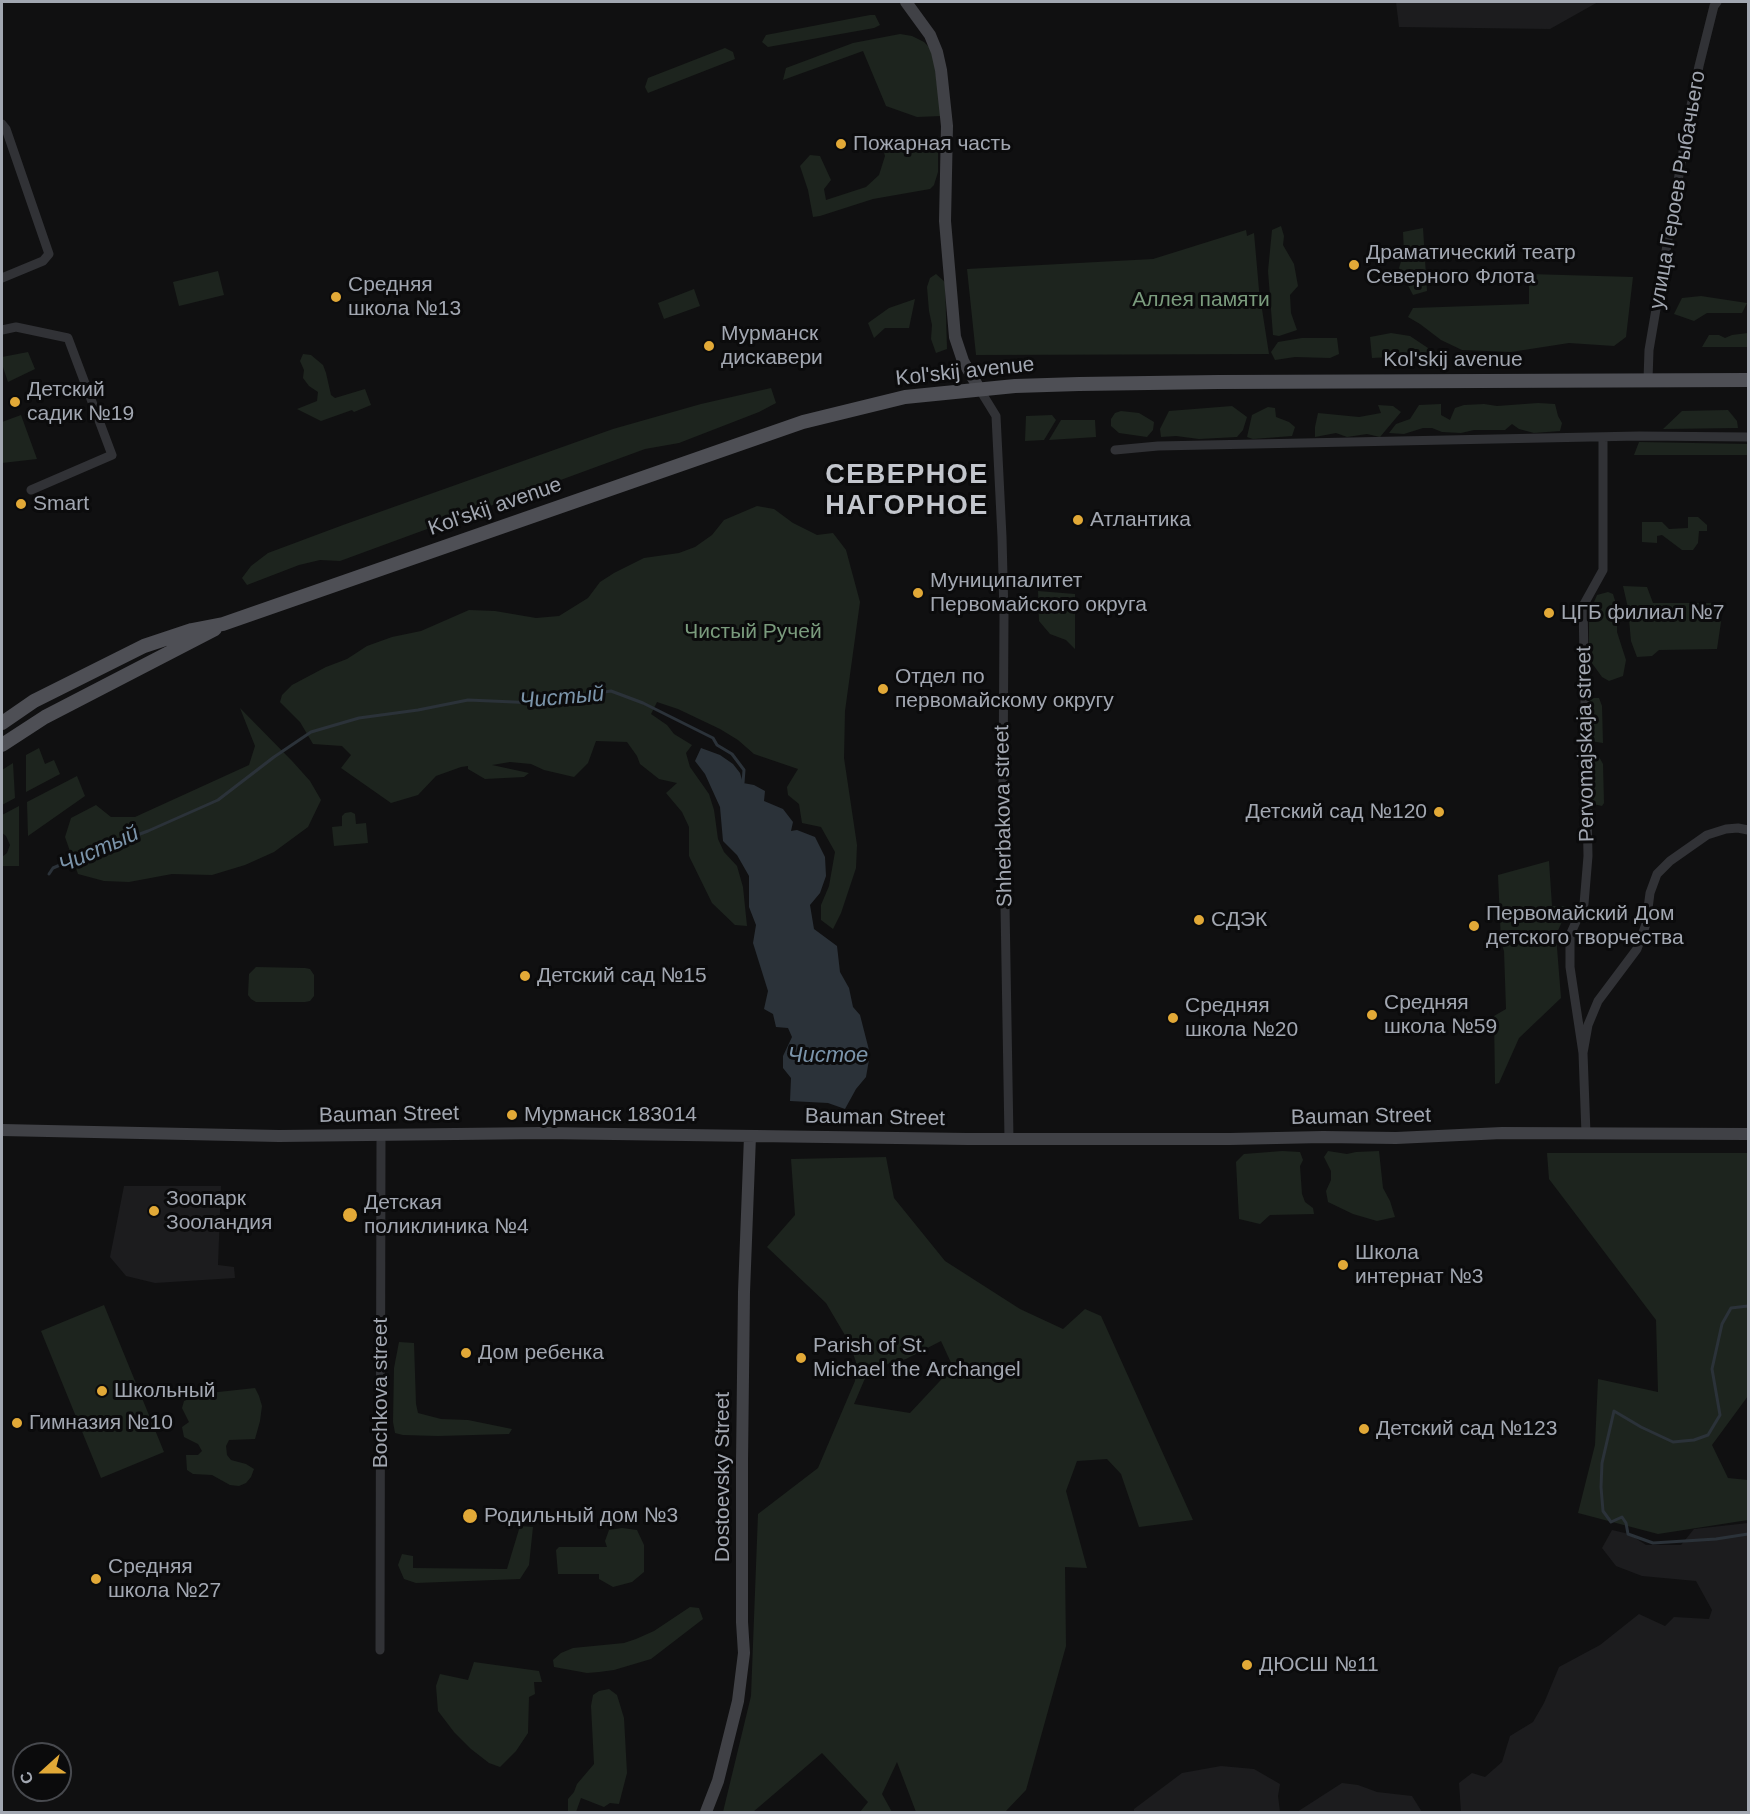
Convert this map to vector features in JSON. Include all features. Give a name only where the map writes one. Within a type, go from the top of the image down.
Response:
[{"type":"main road","name":"Kol'skij avenue","points":[[2,723],[34,701],[144,646],[192,630],[223,624],[803,422],[905,397],[1015,386],[1195,382],[1749,380]]},
{"type":"main road","name":"Kol'skij avenue","points":[[2,745],[45,717],[223,624]]},
{"type":"main road","points":[[144,646],[154,651],[150,662]]},
{"type":"street","points":[[906,2],[930,35],[941,70],[947,126],[945,222],[955,337],[963,361],[980,390]]},
{"type":"street","name":"улица Героев Рыбачьего","points":[[1648,380],[1649,350],[1690,111],[1699,66],[1714,6],[1717,2]]},
{"type":"street","points":[[2,124],[6,129],[49,254],[43,261],[2,278]]},
{"type":"street","points":[[2,330],[16,327],[68,338],[112,455],[31,490]]},
{"type":"street","name":"Shherbakova street","points":[[980,390],[996,416],[1002,537],[1003,789],[1009,1139]]},
{"type":"street","points":[[1115,450],[1158,446],[1603,437],[1749,437]]},
{"type":"street","name":"Pervomajskaja street","points":[[1583,1053],[1570,967],[1570,935],[1584,904],[1588,856],[1583,606],[1604,570],[1603,437]]},
{"type":"street","points":[[1586,1134],[1583,1053],[1587,1025],[1598,1001],[1636,949],[1646,924],[1650,893],[1657,874],[1670,861],[1707,835],[1726,829],[1737,828],[1749,831]]},
{"type":"street","name":"Bauman Street","points":[[2,1130],[279,1136],[544,1133],[1220,1140],[1323,1137],[1396,1138],[1502,1133],[1749,1134]]},
{"type":"street","name":"Bochkova street","points":[[380,1650],[381,1135]]},
{"type":"street","name":"Dostoevsky Street","points":[[706,1812],[718,1781],[738,1701],[744,1653],[742,1461],[744,1292],[750,1136]]},
{"type":"shaded area","points":[[1396,2],[1598,2],[1550,29],[1399,27]]},
{"type":"shaded area","points":[[124,1186],[221,1186],[218,1265],[234,1267],[235,1278],[155,1283],[126,1276],[110,1257]]},
{"type":"shaded area","points":[[1748,1523],[1748,1812],[1461,1812],[1459,1783],[1472,1773],[1485,1777],[1502,1762],[1510,1736],[1533,1722],[1544,1703],[1559,1667],[1600,1645],[1639,1614],[1665,1626],[1674,1617],[1709,1619],[1712,1610],[1696,1581],[1642,1576],[1616,1566],[1602,1548],[1612,1530],[1629,1534],[1646,1545],[1681,1545],[1694,1529]]},
{"type":"shaded area","points":[[1221,1766],[1254,1769],[1280,1784],[1278,1796],[1280,1812],[1134,1812],[1134,1809],[1182,1773]]},
{"type":"shaded area","points":[[1342,1783],[1358,1785],[1377,1792],[1412,1796],[1422,1812],[1297,1812]]},
{"type":"green space","points":[[875,15],[880,25],[768,47],[762,42],[766,35]]},
{"type":"green space","points":[[900,34],[912,36],[924,42],[933,51],[941,116],[917,117],[886,106],[863,51],[783,80],[786,68],[853,43]]},
{"type":"green space","points":[[725,48],[733,52],[735,59],[648,93],[645,87],[648,78]]},
{"type":"green space","points":[[901,138],[930,138],[938,147],[938,172],[934,185],[930,189],[873,199],[813,217],[808,190],[800,166],[810,155],[820,156],[831,180],[824,189],[826,200],[866,187],[879,175],[885,156],[883,149],[886,143]]},
{"type":"green space","points":[[1281,226],[1284,236],[1283,245],[1294,264],[1298,286],[1290,295],[1291,313],[1297,330],[1279,336],[1273,335],[1268,271],[1272,230]]},
{"type":"green space","points":[[1423,228],[1427,291],[1413,295],[1399,268],[1404,252],[1403,232]]},
{"type":"green space","name":"Аллея памяти","points":[[1246,230],[1247,236],[1254,233],[1259,290],[1269,354],[976,355],[967,269],[1153,259]]},
{"type":"green space","points":[[218,271],[224,295],[179,306],[173,282]]},
{"type":"green space","points":[[936,274],[945,282],[947,349],[936,353],[931,339],[932,325],[927,287],[930,278]]},
{"type":"green space","points":[[1529,274],[1633,277],[1626,337],[1614,346],[1569,343],[1511,352],[1462,350],[1441,340],[1408,317],[1413,308],[1529,304]]},
{"type":"green space","points":[[694,289],[700,306],[664,319],[658,303]]},
{"type":"green space","points":[[1701,296],[1747,303],[1742,313],[1707,313],[1694,321],[1674,314],[1682,298]]},
{"type":"green space","points":[[915,299],[909,328],[885,328],[874,338],[868,323],[889,308]]},
{"type":"green space","points":[[1391,333],[1410,336],[1428,348],[1430,355],[1372,358],[1370,337]]},
{"type":"green space","points":[[1748,333],[1748,347],[1702,347],[1709,335],[1719,335],[1725,338]]},
{"type":"green space","points":[[1302,338],[1337,338],[1339,354],[1330,358],[1295,357],[1275,360],[1271,352],[1278,342]]},
{"type":"green space","points":[[28,352],[35,369],[8,382],[2,357]]},
{"type":"green space","points":[[303,354],[311,355],[323,365],[331,395],[335,398],[365,389],[371,405],[321,421],[297,409],[317,401],[318,392],[303,378],[304,370],[300,361]]},
{"type":"green space","points":[[771,388],[776,403],[759,412],[679,443],[645,449],[340,561],[320,560],[299,565],[247,585],[242,578],[251,566],[268,553],[343,525],[613,429],[701,404]]},
{"type":"green space","points":[[1441,404],[1441,415],[1450,420],[1455,408],[1464,405],[1497,406],[1555,404],[1562,423],[1560,431],[1534,433],[1519,429],[1512,424],[1505,430],[1474,430],[1461,433],[1423,428],[1404,434],[1389,433],[1396,424],[1410,419],[1419,405]]},
{"type":"green space","points":[[1378,405],[1393,406],[1401,412],[1380,437],[1367,434],[1347,437],[1336,433],[1315,437],[1318,413],[1359,417],[1381,413]]},
{"type":"green space","points":[[1232,406],[1247,417],[1243,430],[1237,437],[1199,439],[1161,437],[1160,429],[1169,411]]},
{"type":"green space","points":[[1268,407],[1275,408],[1276,417],[1295,427],[1292,436],[1253,439],[1247,437],[1252,415]]},
{"type":"green space","points":[[1728,410],[1737,421],[1738,428],[1663,429],[1682,411]]},
{"type":"green space","points":[[1121,411],[1139,413],[1154,422],[1153,430],[1147,437],[1119,433],[1111,426],[1111,419],[1115,413]]},
{"type":"green space","points":[[21,415],[37,459],[2,463],[2,422]]},
{"type":"green space","points":[[1052,415],[1056,420],[1044,440],[1025,441],[1026,416]]},
{"type":"green space","points":[[1061,420],[1095,420],[1096,437],[1049,440]]},
{"type":"green space","points":[[1639,442],[1748,444],[1748,455],[1634,455]]},
{"type":"green space","name":"Чистый Ручей","points":[[757,506],[774,509],[793,523],[817,535],[833,533],[846,550],[860,602],[845,711],[844,758],[857,845],[856,868],[841,913],[833,929],[821,920],[821,905],[829,886],[835,852],[821,827],[802,823],[799,804],[788,795],[787,787],[798,769],[754,754],[738,740],[720,729],[678,709],[657,702],[651,714],[667,725],[674,734],[692,745],[686,753],[690,767],[709,794],[718,839],[724,852],[737,866],[743,887],[747,926],[735,925],[712,903],[689,856],[689,827],[682,812],[666,793],[677,783],[659,779],[640,764],[627,742],[596,741],[588,763],[574,777],[544,770],[531,764],[510,762],[492,765],[529,773],[524,777],[485,779],[468,769],[468,766],[436,776],[418,795],[391,803],[341,768],[351,755],[342,746],[313,744],[300,722],[280,702],[282,695],[292,685],[347,659],[367,646],[392,637],[421,631],[469,610],[495,611],[536,618],[559,616],[588,598],[600,582],[614,573],[644,558],[679,553],[695,547],[712,535],[724,520]]},
{"type":"green space","points":[[1688,517],[1698,517],[1707,525],[1707,531],[1699,531],[1698,543],[1693,550],[1682,550],[1662,535],[1657,536],[1657,543],[1642,542],[1642,522],[1662,522],[1669,529],[1688,528]]},
{"type":"green space","points":[[1623,586],[1647,587],[1653,603],[1720,603],[1721,622],[1717,649],[1659,650],[1652,656],[1637,657],[1631,641]]},
{"type":"green space","points":[[1038,591],[1075,594],[1075,649],[1066,640],[1050,634],[1039,621]]},
{"type":"green space","points":[[1608,592],[1613,594],[1617,607],[1617,632],[1626,660],[1623,676],[1609,681],[1602,677],[1589,659],[1589,614],[1597,595]]},
{"type":"green space","points":[[1599,698],[1602,706],[1603,743],[1590,741],[1589,700]]},
{"type":"green space","points":[[240,708],[310,781],[321,800],[308,827],[274,852],[245,865],[212,875],[172,874],[129,882],[104,881],[78,874],[65,837],[71,818],[96,805],[111,817],[135,817],[249,765],[255,746]]},
{"type":"green space","points":[[39,748],[45,764],[54,760],[60,774],[26,792],[26,755]]},
{"type":"green space","points":[[1598,755],[1603,764],[1604,803],[1602,806],[1593,804],[1591,801],[1589,764]]},
{"type":"green space","points":[[13,763],[15,798],[2,805],[2,770]]},
{"type":"green space","points":[[77,776],[85,796],[28,836],[27,802]]},
{"type":"green space","points":[[19,806],[19,866],[2,866],[2,857],[7,853],[10,845],[2,833],[2,815]]},
{"type":"green space","points":[[351,812],[355,814],[356,824],[366,823],[368,843],[334,846],[332,827],[342,826],[342,816]]},
{"type":"green space","points":[[1549,861],[1552,906],[1569,906],[1556,935],[1561,998],[1519,1038],[1499,1083],[1495,1084],[1494,1016],[1506,1009],[1498,875]]},
{"type":"green space","points":[[256,967],[310,969],[314,975],[314,996],[310,1001],[305,1002],[256,1002],[248,995],[249,974]]},
{"type":"green space","points":[[1328,1151],[1347,1154],[1379,1151],[1383,1188],[1395,1217],[1377,1221],[1353,1214],[1328,1202],[1326,1191],[1331,1180],[1331,1171],[1324,1157]]},
{"type":"green space","points":[[1300,1152],[1303,1160],[1300,1166],[1302,1194],[1305,1202],[1313,1208],[1314,1214],[1270,1215],[1260,1224],[1239,1219],[1236,1162],[1244,1154]]},
{"type":"green space","points":[[1547,1153],[1748,1153],[1748,1396],[1712,1445],[1728,1478],[1748,1480],[1748,1520],[1658,1534],[1578,1513],[1595,1445],[1598,1379],[1658,1392],[1656,1320],[1549,1179]]},
{"type":"green space","points":[[886,1157],[894,1198],[945,1261],[1020,1309],[1063,1329],[1085,1309],[1101,1316],[1193,1520],[1139,1527],[1121,1474],[1107,1459],[1077,1461],[1066,1491],[1087,1568],[1065,1567],[1066,1646],[1026,1790],[1005,1812],[916,1812],[897,1762],[882,1794],[892,1812],[860,1812],[868,1802],[822,1753],[753,1812],[723,1812],[751,1696],[758,1514],[818,1468],[855,1381],[856,1362],[849,1342],[826,1303],[767,1247],[795,1215],[791,1159]],"holes":[[[941,1341],[953,1367],[910,1413],[854,1404],[869,1369],[906,1359]]]},
{"type":"green space","name":"Школьный","points":[[104,1305],[164,1452],[101,1478],[41,1331]]},
{"type":"green space","points":[[399,1342],[414,1343],[418,1413],[441,1419],[468,1420],[512,1429],[509,1434],[438,1436],[395,1433],[393,1422],[394,1368]]},
{"type":"green space","points":[[255,1388],[262,1406],[255,1439],[229,1440],[226,1446],[227,1455],[231,1460],[254,1469],[251,1477],[239,1486],[230,1485],[212,1475],[193,1474],[187,1470],[186,1455],[198,1455],[202,1451],[198,1444],[184,1437],[182,1427],[189,1422],[182,1408],[184,1401],[200,1394]]},
{"type":"green space","points":[[520,1526],[533,1527],[529,1565],[520,1579],[416,1583],[404,1579],[398,1565],[402,1554],[413,1556],[413,1568],[507,1569]]},
{"type":"green space","points":[[622,1528],[637,1530],[644,1545],[644,1572],[632,1582],[613,1587],[599,1579],[599,1574],[558,1574],[556,1550],[559,1547],[607,1547],[605,1541],[609,1530]]},
{"type":"green space","points":[[690,1607],[699,1608],[703,1619],[651,1659],[614,1670],[587,1673],[554,1667],[553,1660],[561,1653],[573,1648],[624,1643],[636,1639],[654,1631]]},
{"type":"green space","points":[[474,1662],[539,1671],[542,1682],[534,1682],[535,1694],[529,1697],[528,1733],[516,1751],[500,1767],[489,1763],[471,1749],[438,1711],[436,1686],[440,1674],[468,1680]]},
{"type":"green space","points":[[609,1689],[617,1695],[624,1718],[627,1773],[619,1804],[610,1803],[604,1807],[581,1798],[576,1812],[568,1812],[568,1799],[594,1764],[591,1706],[593,1695]]},
{"type":"water","name":"Чистое","points":[[701,748],[720,755],[733,764],[740,773],[743,783],[754,785],[765,791],[764,801],[783,809],[793,822],[791,831],[797,830],[815,837],[825,857],[826,876],[820,893],[810,905],[814,929],[837,946],[840,972],[849,988],[853,1007],[860,1015],[870,1054],[866,1077],[845,1109],[828,1103],[790,1101],[791,1078],[783,1068],[783,1056],[792,1037],[788,1028],[776,1027],[773,1014],[764,1009],[768,991],[753,943],[756,925],[749,907],[749,876],[737,855],[723,841],[720,807],[705,774],[695,761]]},
{"type":"waterway","name":"Чистый","points":[[49,874],[53,868],[148,831],[218,800],[311,732],[359,718],[468,700],[537,703],[578,699],[583,695],[611,691],[643,703],[713,738],[717,745],[732,754],[744,770],[743,783]]},
{"type":"waterway","points":[[1748,1306],[1731,1308],[1722,1324],[1712,1369],[1720,1415],[1708,1435],[1694,1440],[1673,1442],[1614,1411],[1602,1463],[1601,1487],[1603,1511],[1611,1522],[1622,1517],[1628,1534],[1653,1543],[1716,1539],[1748,1534]]},
{"type":"place","name":"Пожарная часть","points":[[841,144]]},
{"type":"place","name":"Драматический театр Северного Флота","points":[[1354,265]]},
{"type":"place","name":"Средняя школа №13","points":[[336,297]]},
{"type":"place","name":"Мурманск дискавери","points":[[709,346]]},
{"type":"place","name":"Детский садик №19","points":[[15,402]]},
{"type":"place","name":"Smart","points":[[21,504]]},
{"type":"place","name":"Атлантика","points":[[1078,520]]},
{"type":"place","name":"Муниципалитет Первомайского округа","points":[[918,593]]},
{"type":"place","name":"ЦГБ филиал №7","points":[[1549,613]]},
{"type":"place","name":"Отдел по первомайскому округу","points":[[883,689]]},
{"type":"place","name":"Детский сад №120","points":[[1439,812]]},
{"type":"place","name":"СДЭК","points":[[1199,920]]},
{"type":"place","name":"Первомайский Дом детского творчества","points":[[1474,926]]},
{"type":"place","name":"Детский сад №15","points":[[525,976]]},
{"type":"place","name":"Средняя школа №59","points":[[1372,1015]]},
{"type":"place","name":"Средняя школа №20","points":[[1173,1018]]},
{"type":"place","name":"Мурманск 183014","points":[[512,1115]]},
{"type":"place","name":"Зоопарк Зооландия","points":[[154,1211]]},
{"type":"place","name":"Детская поликлиника №4","points":[[350,1215]]},
{"type":"place","name":"Школа интернат №3","points":[[1343,1265]]},
{"type":"place","name":"Дом ребенка","points":[[466,1353]]},
{"type":"place","name":"Parish of St. Michael the Archangel","points":[[801,1358]]},
{"type":"place","name":"Школьный","points":[[102,1391]]},
{"type":"place","name":"Гимназия №10","points":[[17,1423]]},
{"type":"place","name":"Детский сад №123","points":[[1364,1429]]},
{"type":"place","name":"Родильный дом №3","points":[[470,1516]]},
{"type":"place","name":"Средняя школа №27","points":[[96,1579]]},
{"type":"place","name":"ДЮСШ №11","points":[[1247,1665]]},
{"type":"district","name":"СЕВЕРНОЕ НАГОРНОЕ","points":[[907,492]]}]
